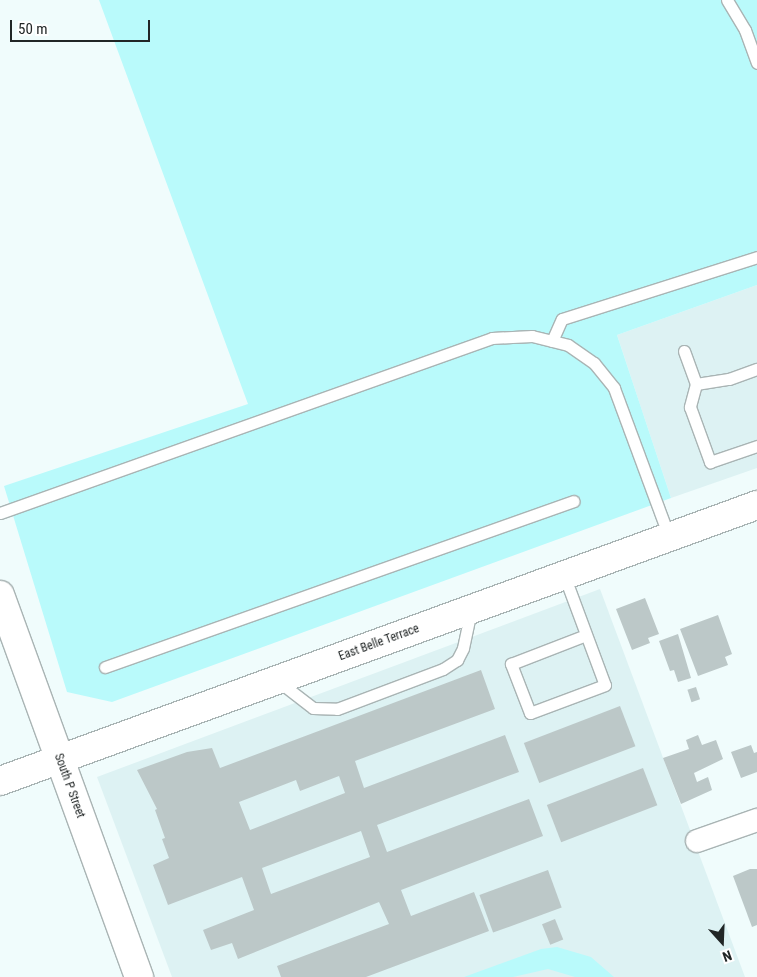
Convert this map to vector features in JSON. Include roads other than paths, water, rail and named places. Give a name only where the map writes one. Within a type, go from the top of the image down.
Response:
[{"type":"street","name":"East Belle Terrace","points":[[0,781],[757,505]]},
{"type":"street","name":"South P Street","points":[[0,595],[139,977]]},
{"type":"street","points":[[698,841],[757,820]]},
{"type":"lane","points":[[726,0],[745,30],[757,64]]},
{"type":"lane","points":[[552,341],[562,319],[757,257]]},
{"type":"lane","points":[[0,514],[492,338],[532,336],[568,345],[594,363],[614,388],[669,537]]},
{"type":"lane","points":[[684,351],[696,384],[690,407],[710,462],[757,446]]},
{"type":"lane","points":[[696,384],[728,379],[757,369]]},
{"type":"lane","points":[[105,667],[572,501]]},
{"type":"lane","points":[[564,575],[605,685],[530,713],[512,664],[586,635]]},
{"type":"lane","points":[[276,680],[313,708],[337,708],[443,669],[457,660],[463,648],[472,609]]}]
